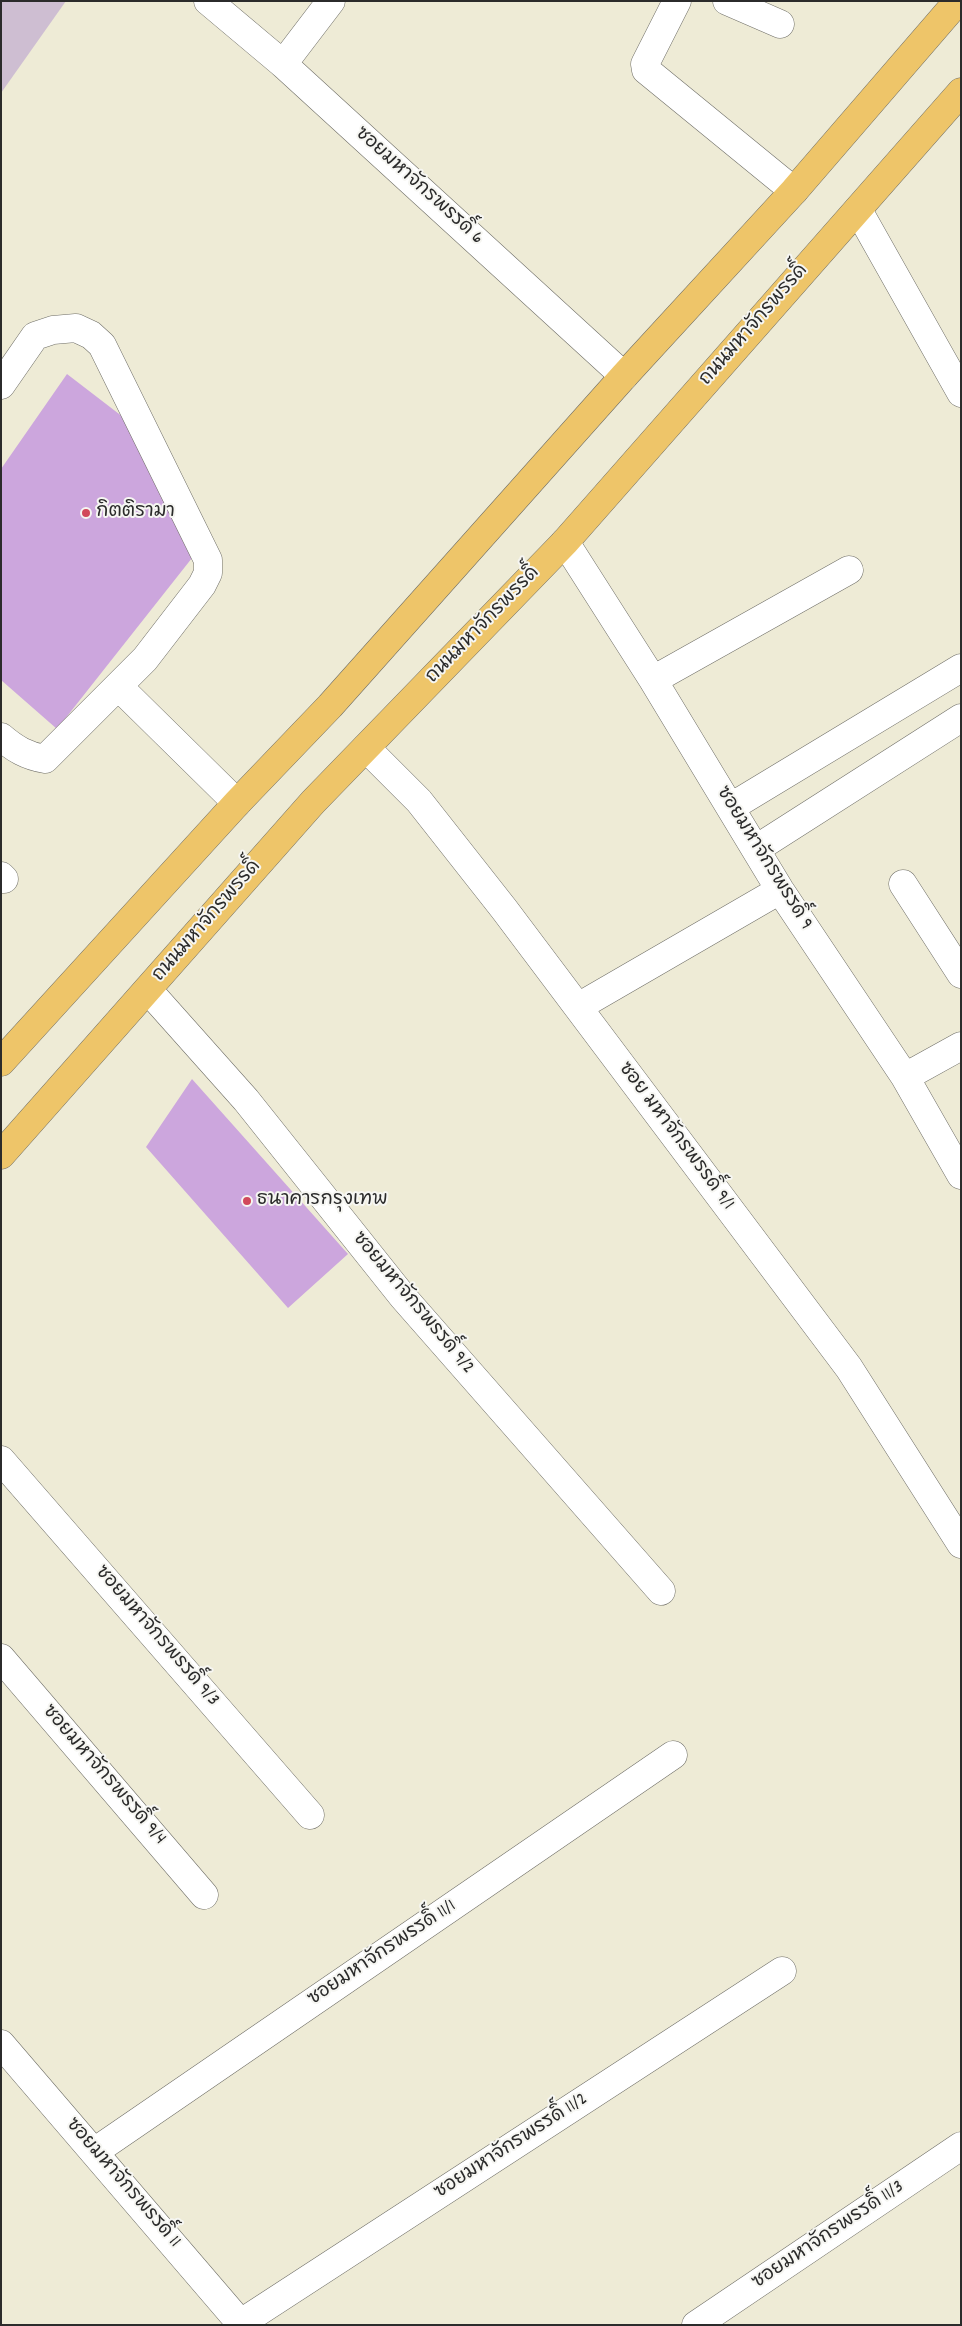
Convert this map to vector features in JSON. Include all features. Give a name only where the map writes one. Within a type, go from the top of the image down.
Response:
[{"type":"main road","points":[[1,1062],[237,803],[330,706],[624,376],[794,191],[958,1]]},
{"type":"main road","name":"ถนนมหาจักรพรรดิ์","points":[[1,1155],[313,802],[565,542],[961,92]]},
{"type":"street","name":"ซอยมหาจักรพรรดิ์ 6","points":[[208,1],[283,64],[624,376]]},
{"type":"street","points":[[283,64],[331,1]]},
{"type":"street","points":[[677,1],[646,64],[646,70],[794,191]]},
{"type":"street","points":[[727,1],[780,24]]},
{"type":"street","points":[[858,210],[961,394]]},
{"type":"street","points":[[1,385],[35,336],[53,330],[76,328],[91,334],[102,345],[208,560],[208,573],[202,585],[145,659],[45,759],[33,757],[14,749],[1,737]]},
{"type":"street","name":"ซอยมหาจักรพรรดิ์ 9","points":[[565,542],[653,680],[780,890],[905,1077],[961,1175]]},
{"type":"street","points":[[653,680],[849,570]]},
{"type":"street","points":[[731,807],[961,668]]},
{"type":"street","points":[[118,686],[237,803]]},
{"type":"street","points":[[756,849],[961,718]]},
{"type":"street","name":"ซอย มหาจักรพรรดิ์ 9/1","points":[[366,748],[419,801],[578,1007],[849,1368],[961,1544]]},
{"type":"street","points":[[903,884],[961,974]]},
{"type":"street","points":[[578,1007],[780,890]]},
{"type":"street","name":"ซอยมหาจักรพรรดิ์ 9/2","points":[[148,990],[246,1100],[403,1297],[661,1591]]},
{"type":"street","points":[[905,1077],[961,1046]]},
{"type":"street","name":"ซอยมหาจักรพรรดิ์ 9/3","points":[[1,1460],[310,1815]]},
{"type":"street","name":"ซอยมหาจักรพรรดิ์ 9/4","points":[[1,1658],[204,1895]]},
{"type":"street","name":"ซอยมหาจักรพรรดิ์ 11/1","points":[[94,2152],[673,1756]]},
{"type":"street","name":"ซอยมหาจักรพรรดิ์ 11/2","points":[[242,2324],[782,1971]]},
{"type":"street","name":"ซอยมหาจักรพรรดิ์ 11","points":[[1,2044],[242,2324]]},
{"type":"street","name":"ซอยมหาจักรพรรดิ์ 11/3","points":[[696,2325],[961,2146]]},
{"type":"shaded area","points":[[1,1],[66,1],[1,93]]},
{"type":"building","name":"กิตติรามา","points":[[67,374],[123,417],[192,558],[57,729],[1,680],[1,469]]},
{"type":"building","name":"ธนาคารกรุงเทพ","points":[[192,1079],[348,1254],[288,1308],[146,1147]]},
{"type":"place","name":"กิตติรามา","points":[[86,513]]},
{"type":"place","name":"ธนาคารกรุงเทพ","points":[[247,1201]]}]
